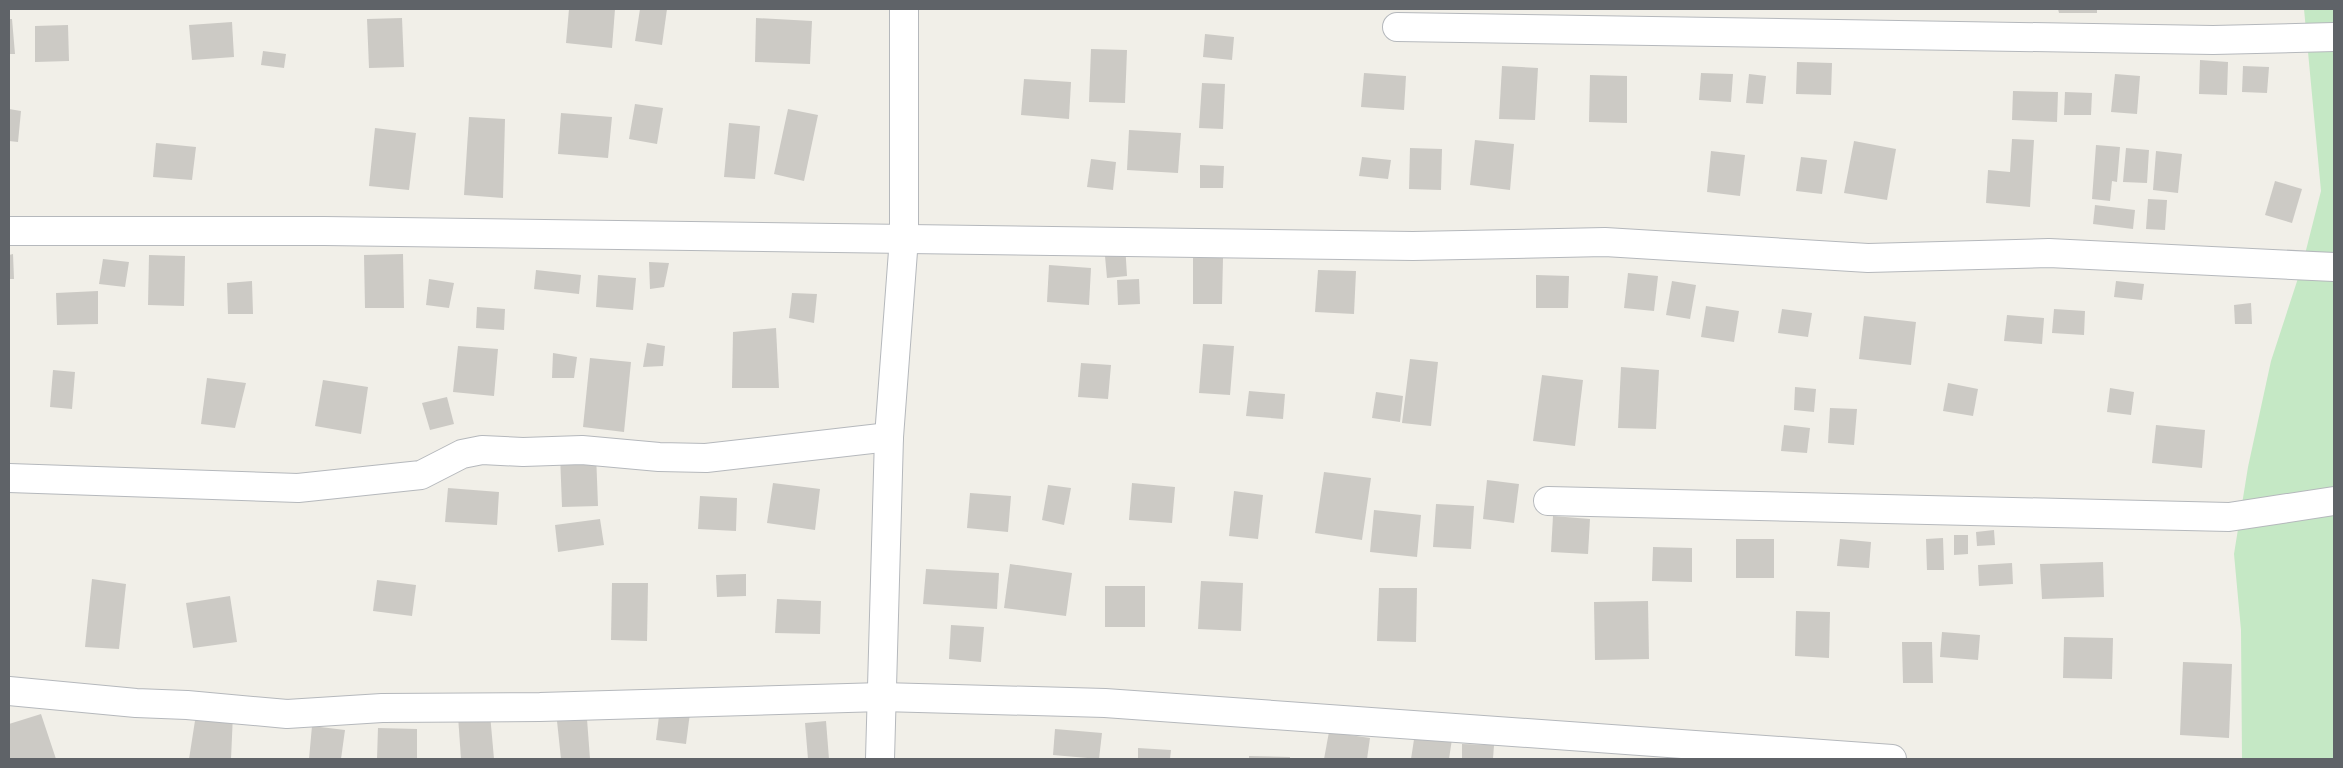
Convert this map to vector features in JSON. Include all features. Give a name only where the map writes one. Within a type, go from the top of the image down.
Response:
[{"type":"street","points":[[880,759],[889,437],[904,238],[904,9]]},
{"type":"street","points":[[1397,28],[2213,40],[2334,37]]},
{"type":"street","points":[[9,231],[324,231],[1413,246],[1605,242],[1868,258],[2069,254],[2334,267]]},
{"type":"street","points":[[9,478],[298,488],[421,475],[462,454],[482,450],[523,452],[582,450],[659,457],[706,458],[889,437]]},
{"type":"street","points":[[1548,501],[1849,506],[2229,517],[2334,501]]},
{"type":"street","points":[[9,691],[136,704],[187,705],[287,714],[382,708],[540,707],[882,697],[1104,703],[1892,759]]},
{"type":"green space","points":[[2304,9],[2334,9],[2334,759],[2242,759],[2241,630],[2234,554],[2248,467],[2271,361],[2302,266],[2321,191]]},
{"type":"building","points":[[569,9],[615,9],[612,48],[566,43]]},
{"type":"building","points":[[640,9],[667,9],[662,45],[635,41]]},
{"type":"building","points":[[2058,9],[2097,9],[2097,13],[2059,13]]},
{"type":"building","points":[[402,18],[404,67],[369,68],[367,19]]},
{"type":"building","points":[[756,18],[812,21],[810,64],[755,62]]},
{"type":"building","points":[[9,19],[12,19],[15,54],[9,54]]},
{"type":"building","points":[[232,22],[234,57],[192,60],[189,25]]},
{"type":"building","points":[[68,25],[69,61],[35,62],[35,26]]},
{"type":"building","points":[[1205,34],[1234,37],[1232,60],[1203,57]]},
{"type":"building","points":[[1091,49],[1127,50],[1125,103],[1089,102]]},
{"type":"building","points":[[263,51],[286,54],[284,68],[261,65]]},
{"type":"building","points":[[2200,60],[2228,62],[2227,95],[2199,94]]},
{"type":"building","points":[[1797,62],[1832,63],[1831,95],[1796,94]]},
{"type":"building","points":[[1502,66],[1538,68],[1535,120],[1499,119]]},
{"type":"building","points":[[2243,66],[2269,67],[2267,93],[2242,92]]},
{"type":"building","points":[[1364,73],[1406,76],[1404,110],[1361,107]]},
{"type":"building","points":[[1701,73],[1733,74],[1731,102],[1699,100]]},
{"type":"building","points":[[1749,74],[1766,76],[1763,104],[1746,103]]},
{"type":"building","points":[[2115,74],[2140,76],[2137,114],[2111,112]]},
{"type":"building","points":[[1590,75],[1627,76],[1627,123],[1589,122]]},
{"type":"building","points":[[1024,79],[1071,82],[1069,119],[1021,115]]},
{"type":"building","points":[[1202,83],[1225,84],[1223,129],[1199,128]]},
{"type":"building","points":[[2013,91],[2058,92],[2057,122],[2012,120]]},
{"type":"building","points":[[2065,92],[2092,93],[2091,115],[2064,115]]},
{"type":"building","points":[[635,104],[663,108],[657,144],[629,139]]},
{"type":"building","points":[[9,109],[21,111],[18,142],[9,141]]},
{"type":"building","points":[[788,109],[818,115],[804,181],[774,174]]},
{"type":"building","points":[[561,113],[612,117],[608,158],[558,154]]},
{"type":"building","points":[[469,117],[505,119],[503,198],[464,195]]},
{"type":"building","points":[[729,123],[760,126],[755,179],[724,177]]},
{"type":"building","points":[[375,128],[416,133],[409,190],[369,186]]},
{"type":"building","points":[[1129,130],[1181,133],[1178,173],[1127,170]]},
{"type":"building","points":[[2012,139],[2034,140],[2030,207],[1986,203],[1988,170],[2010,172]]},
{"type":"building","points":[[1475,140],[1514,144],[1510,190],[1470,185]]},
{"type":"building","points":[[1854,141],[1896,149],[1887,200],[1844,193]]},
{"type":"building","points":[[156,143],[196,147],[192,180],[153,177]]},
{"type":"building","points":[[2096,145],[2120,147],[2117,182],[2112,181],[2110,201],[2092,199]]},
{"type":"building","points":[[1410,148],[1442,149],[1441,190],[1409,189]]},
{"type":"building","points":[[2126,148],[2149,150],[2147,183],[2123,182]]},
{"type":"building","points":[[1711,151],[1745,155],[1740,196],[1707,192]]},
{"type":"building","points":[[2156,151],[2182,154],[2178,193],[2153,190]]},
{"type":"building","points":[[1362,157],[1391,160],[1388,179],[1359,176]]},
{"type":"building","points":[[1801,157],[1827,160],[1822,194],[1796,191]]},
{"type":"building","points":[[1091,159],[1116,162],[1113,190],[1087,187]]},
{"type":"building","points":[[1200,165],[1224,166],[1223,188],[1200,188]]},
{"type":"building","points":[[2275,181],[2302,189],[2292,223],[2265,215]]},
{"type":"building","points":[[2148,199],[2167,200],[2165,230],[2146,229]]},
{"type":"building","points":[[2095,205],[2135,210],[2133,229],[2093,224]]},
{"type":"building","points":[[1125,243],[1127,276],[1107,278],[1104,245]]},
{"type":"building","points":[[13,254],[14,279],[9,279],[9,255]]},
{"type":"building","points":[[403,254],[404,308],[365,308],[364,255]]},
{"type":"building","points":[[149,255],[185,256],[184,306],[148,305]]},
{"type":"building","points":[[1193,258],[1223,258],[1222,304],[1193,304]]},
{"type":"building","points":[[103,259],[129,262],[125,287],[99,284]]},
{"type":"building","points":[[649,262],[669,263],[664,287],[650,289]]},
{"type":"building","points":[[1049,265],[1091,268],[1089,305],[1047,302]]},
{"type":"building","points":[[536,270],[581,275],[579,294],[534,289]]},
{"type":"building","points":[[1318,270],[1356,271],[1354,314],[1315,312]]},
{"type":"building","points":[[1628,273],[1658,276],[1654,311],[1624,308]]},
{"type":"building","points":[[598,275],[636,278],[633,310],[596,307]]},
{"type":"building","points":[[1536,275],[1569,276],[1568,308],[1536,308]]},
{"type":"building","points":[[429,279],[454,283],[449,308],[426,305]]},
{"type":"building","points":[[1139,279],[1140,304],[1118,305],[1117,280]]},
{"type":"building","points":[[252,281],[253,314],[228,314],[227,283]]},
{"type":"building","points":[[1672,281],[1696,285],[1690,319],[1666,315]]},
{"type":"building","points":[[2116,281],[2144,284],[2142,300],[2114,297]]},
{"type":"building","points":[[98,291],[98,324],[57,325],[56,293]]},
{"type":"building","points":[[792,293],[817,294],[814,323],[789,318]]},
{"type":"building","points":[[2251,303],[2252,324],[2235,324],[2234,305]]},
{"type":"building","points":[[1706,306],[1739,311],[1734,342],[1701,337]]},
{"type":"building","points":[[477,307],[505,309],[504,330],[476,328]]},
{"type":"building","points":[[1782,309],[1812,313],[1808,337],[1778,333]]},
{"type":"building","points":[[2054,309],[2085,311],[2084,335],[2052,333]]},
{"type":"building","points":[[2007,315],[2044,318],[2042,344],[2004,341]]},
{"type":"building","points":[[1864,316],[1916,322],[1911,365],[1859,359]]},
{"type":"building","points":[[776,328],[779,388],[732,388],[733,332]]},
{"type":"building","points":[[647,343],[665,346],[663,366],[643,367]]},
{"type":"building","points":[[1203,344],[1234,346],[1230,395],[1199,393]]},
{"type":"building","points":[[458,346],[498,349],[494,396],[453,392]]},
{"type":"building","points":[[553,353],[577,357],[574,378],[552,378]]},
{"type":"building","points":[[590,358],[631,362],[624,432],[583,427]]},
{"type":"building","points":[[1410,359],[1438,362],[1431,426],[1402,423]]},
{"type":"building","points":[[1081,363],[1111,365],[1108,399],[1078,397]]},
{"type":"building","points":[[1621,367],[1659,370],[1656,429],[1618,428]]},
{"type":"building","points":[[53,370],[75,372],[72,409],[50,407]]},
{"type":"building","points":[[1542,375],[1583,380],[1575,446],[1533,441]]},
{"type":"building","points":[[207,378],[246,383],[235,428],[201,424]]},
{"type":"building","points":[[323,380],[368,387],[361,434],[315,426]]},
{"type":"building","points":[[1948,383],[1978,389],[1973,416],[1943,411]]},
{"type":"building","points":[[1795,387],[1816,389],[1814,412],[1794,410]]},
{"type":"building","points":[[2110,388],[2134,392],[2131,415],[2107,412]]},
{"type":"building","points":[[1249,391],[1285,394],[1283,419],[1246,416]]},
{"type":"building","points":[[1376,392],[1403,396],[1400,422],[1372,418]]},
{"type":"building","points":[[447,397],[454,424],[430,430],[422,403]]},
{"type":"building","points":[[1830,408],[1857,409],[1854,445],[1828,443]]},
{"type":"building","points":[[1784,425],[1810,428],[1807,453],[1781,451]]},
{"type":"building","points":[[2156,425],[2205,430],[2202,468],[2152,463]]},
{"type":"building","points":[[596,453],[598,506],[562,507],[560,454]]},
{"type":"building","points":[[1324,472],[1371,478],[1362,540],[1315,533]]},
{"type":"building","points":[[1487,480],[1519,484],[1514,523],[1483,519]]},
{"type":"building","points":[[773,483],[820,489],[815,530],[767,523]]},
{"type":"building","points":[[1132,483],[1175,487],[1172,523],[1129,520]]},
{"type":"building","points":[[1048,485],[1071,488],[1064,525],[1042,520]]},
{"type":"building","points":[[448,488],[499,492],[497,525],[445,522]]},
{"type":"building","points":[[1234,491],[1263,495],[1258,539],[1229,536]]},
{"type":"building","points":[[970,493],[1011,496],[1008,532],[967,528]]},
{"type":"building","points":[[700,496],[737,498],[736,531],[698,529]]},
{"type":"building","points":[[1436,504],[1474,506],[1471,549],[1433,547]]},
{"type":"building","points":[[1374,510],[1421,515],[1417,557],[1370,552]]},
{"type":"building","points":[[1553,516],[1590,519],[1588,554],[1551,552]]},
{"type":"building","points":[[600,519],[604,545],[558,552],[555,525]]},
{"type":"building","points":[[1994,530],[1995,545],[1977,546],[1976,532]]},
{"type":"building","points":[[1954,535],[1968,535],[1968,554],[1954,555]]},
{"type":"building","points":[[1943,538],[1944,570],[1927,570],[1926,539]]},
{"type":"building","points":[[1736,539],[1774,539],[1774,578],[1736,578]]},
{"type":"building","points":[[1840,539],[1871,542],[1869,568],[1837,566]]},
{"type":"building","points":[[1653,547],[1692,548],[1692,582],[1652,581]]},
{"type":"building","points":[[2103,562],[2104,597],[2042,599],[2040,564]]},
{"type":"building","points":[[2012,563],[2013,584],[1979,586],[1978,565]]},
{"type":"building","points":[[1010,564],[1072,573],[1066,616],[1004,608]]},
{"type":"building","points":[[926,569],[999,573],[997,609],[923,604]]},
{"type":"building","points":[[746,574],[746,596],[717,597],[716,575]]},
{"type":"building","points":[[92,579],[126,584],[119,649],[85,647]]},
{"type":"building","points":[[377,580],[416,585],[412,616],[373,611]]},
{"type":"building","points":[[1201,581],[1243,583],[1241,631],[1198,629]]},
{"type":"building","points":[[612,583],[648,583],[647,641],[611,640]]},
{"type":"building","points":[[1105,586],[1145,586],[1145,627],[1105,627]]},
{"type":"building","points":[[1379,588],[1417,588],[1416,642],[1377,641]]},
{"type":"building","points":[[230,596],[237,642],[193,648],[186,603]]},
{"type":"building","points":[[777,599],[821,601],[820,634],[775,633]]},
{"type":"building","points":[[1648,601],[1649,659],[1595,660],[1594,602]]},
{"type":"building","points":[[1796,611],[1830,612],[1829,658],[1795,656]]},
{"type":"building","points":[[951,625],[984,627],[981,662],[949,659]]},
{"type":"building","points":[[1942,632],[1980,635],[1978,660],[1940,657]]},
{"type":"building","points":[[2064,637],[2113,638],[2112,679],[2063,678]]},
{"type":"building","points":[[1902,642],[1932,642],[1933,683],[1903,683]]},
{"type":"building","points":[[2183,662],[2232,664],[2229,738],[2180,735]]},
{"type":"building","points":[[197,708],[233,714],[231,759],[189,759]]},
{"type":"building","points":[[660,708],[690,713],[686,744],[656,740]]},
{"type":"building","points":[[41,714],[56,759],[9,759],[9,724]]},
{"type":"building","points":[[490,714],[494,759],[461,759],[458,716]]},
{"type":"building","points":[[587,719],[590,759],[561,759],[557,721]]},
{"type":"building","points":[[826,721],[829,759],[808,759],[805,723]]},
{"type":"building","points":[[312,726],[345,730],[341,759],[309,759]]},
{"type":"building","points":[[378,728],[417,729],[417,759],[377,759]]},
{"type":"building","points":[[1055,729],[1102,733],[1099,759],[1053,755]]},
{"type":"building","points":[[1329,732],[1370,738],[1367,759],[1324,759]]},
{"type":"building","points":[[1415,733],[1452,739],[1449,759],[1411,759]]},
{"type":"building","points":[[1462,744],[1494,745],[1493,759],[1462,759]]},
{"type":"building","points":[[1138,748],[1171,750],[1170,759],[1138,759]]},
{"type":"building","points":[[1249,756],[1290,757],[1290,759],[1249,759]]}]
